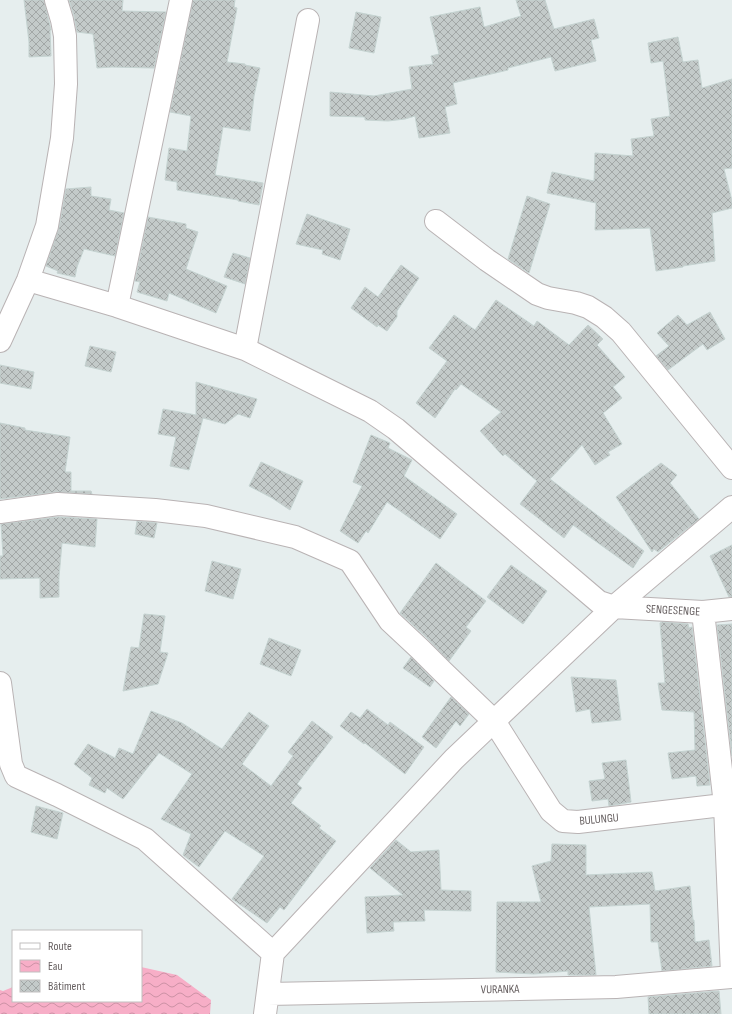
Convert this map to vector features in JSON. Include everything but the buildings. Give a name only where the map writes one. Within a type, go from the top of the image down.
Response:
[{"type":"street","points":[[0,342],[28,280],[47,226],[62,138],[66,84],[65,36],[56,0]]},
{"type":"street","points":[[117,306],[181,0]]},
{"type":"street","points":[[245,349],[308,20]]},
{"type":"street","points":[[436,221],[487,260],[537,294],[588,307],[604,317],[621,332],[732,468]]},
{"type":"street","name":"SENGESENGE","points":[[28,280],[117,306],[245,349],[370,411],[396,429],[599,602],[614,607],[703,612],[732,610]]},
{"type":"street","name":"BULUNGU","points":[[0,512],[58,504],[155,510],[206,516],[295,537],[350,561],[390,621],[494,721],[551,811],[562,821],[578,822],[729,805]]},
{"type":"street","points":[[266,1004],[272,953],[454,759],[614,607],[732,507]]},
{"type":"street","points":[[703,612],[729,805],[732,976]]},
{"type":"street","points":[[0,683],[11,764],[16,776],[144,839],[272,953]]},
{"type":"street","name":"VURANKA","points":[[266,1004],[616,987],[732,976]]},
{"type":"water","points":[[142,967],[177,975],[211,1000],[210,1014],[0,1014],[0,990],[3,991],[12,987],[12,1002],[142,1002]]}]
